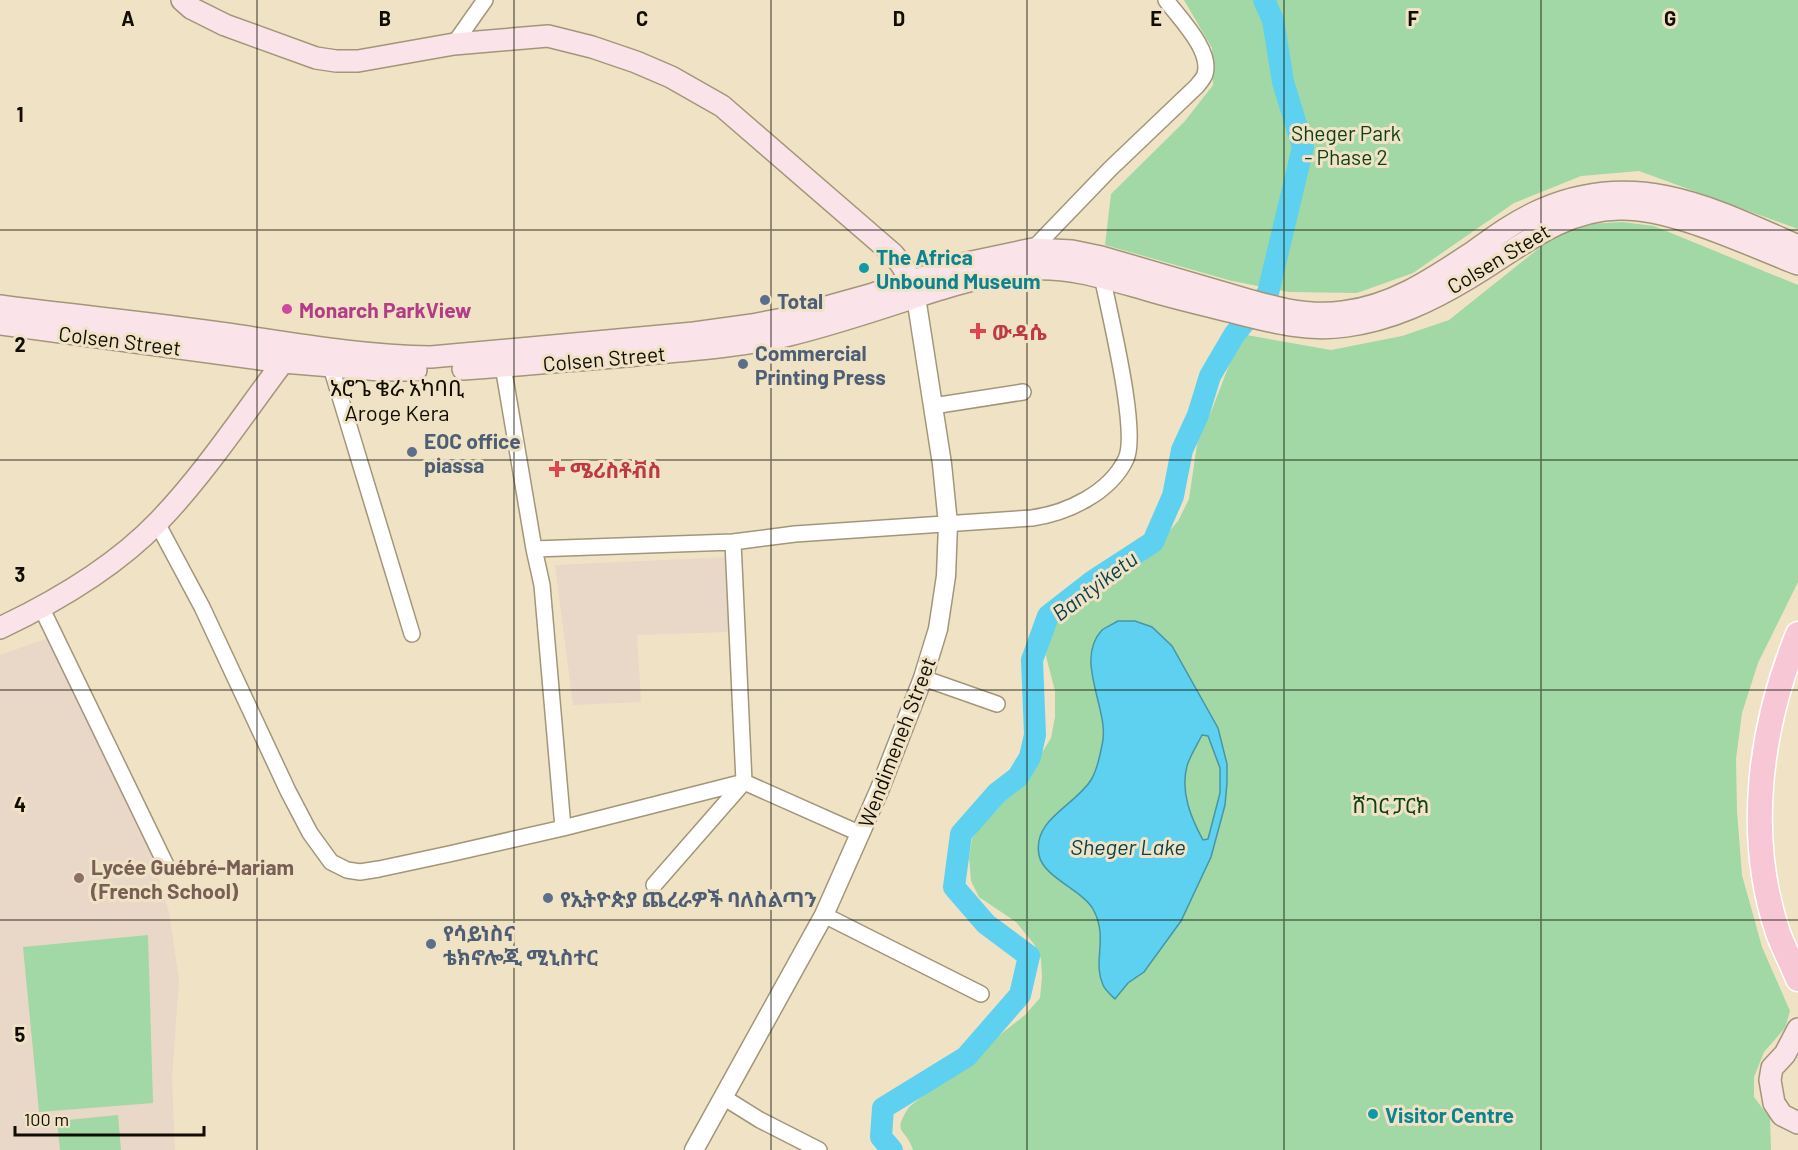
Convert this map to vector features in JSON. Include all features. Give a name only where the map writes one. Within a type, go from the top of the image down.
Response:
[{"type":"main road","points":[[183,0],[191,8],[225,25],[316,58],[336,62],[358,61],[454,44],[548,36],[592,47],[636,62],[671,77],[722,106],[893,254],[905,267],[914,289]]},
{"type":"main road","points":[[1621,200],[1647,192],[1675,198],[1724,213],[1798,246]]},
{"type":"main road","name":"Colsen Steet","points":[[1197,294],[1274,315],[1306,328],[1344,327],[1375,321],[1404,312],[1469,278],[1526,240],[1558,222],[1621,200],[1798,264]]},
{"type":"main road","points":[[0,306],[140,322],[286,353],[394,356],[431,364],[720,330],[783,319],[914,289],[967,263],[1033,249],[1072,251],[1101,257],[1197,294]]},
{"type":"main road","name":"Colsen Street","points":[[0,324],[286,353],[331,367],[380,370],[431,364],[503,366],[714,348],[785,336],[845,321],[914,289],[1030,269],[1059,269],[1197,294]]},
{"type":"main road","points":[[0,628],[42,609],[105,567],[157,523],[180,499],[286,353]]},
{"type":"main road","points":[[1798,634],[1785,666],[1773,708],[1764,753],[1760,809],[1766,885],[1778,933],[1798,979]]},
{"type":"main road","points":[[1798,1029],[1791,1051],[1772,1068],[1770,1091],[1782,1115],[1798,1123]]},
{"type":"street","points":[[454,44],[485,0]]},
{"type":"street","points":[[1033,249],[1110,169],[1197,86],[1205,74],[1206,60],[1198,43],[1166,0]]},
{"type":"street","points":[[534,549],[733,542],[795,534],[948,524],[1052,515],[1081,503],[1099,490],[1114,474],[1126,458],[1129,442],[1128,410],[1102,276]]},
{"type":"street","name":"Wendimeneh Street","points":[[694,1150],[824,915],[861,834],[923,678],[942,607],[948,524],[933,406],[914,289]]},
{"type":"street","points":[[503,366],[542,585],[563,828]]},
{"type":"street","points":[[331,367],[412,634]]},
{"type":"street","points":[[933,406],[1023,392]]},
{"type":"street","points":[[157,523],[202,607],[310,833],[331,862],[346,870],[360,872],[379,869],[563,828],[744,782],[861,834]]},
{"type":"street","points":[[654,885],[744,782],[733,542]]},
{"type":"street","points":[[42,609],[167,867]]},
{"type":"street","points":[[923,678],[997,704]]},
{"type":"street","points":[[824,915],[981,994]]},
{"type":"street","points":[[723,1097],[760,1120],[819,1150]]},
{"type":"shaded area","points":[[728,557],[729,632],[637,635],[641,702],[573,705],[555,565]]},
{"type":"shaded area","name":"Lycée Guébré-Mariam (French School)","points":[[48,638],[148,843],[169,912],[179,980],[172,1078],[175,1150],[0,1150],[0,655]]},
{"type":"green space","name":"Sheger Park - Phase 2","points":[[1184,0],[1798,0],[1798,229],[1639,171],[1581,176],[1514,203],[1413,273],[1357,293],[1289,292],[1232,281],[1105,245],[1111,194],[1185,121],[1213,85],[1212,48]]},
{"type":"green space","name":"ሸገር ፓርክ","points":[[1622,222],[1654,226],[1798,285],[1798,582],[1758,663],[1742,713],[1736,759],[1742,875],[1762,947],[1790,1011],[1785,1028],[1764,1052],[1754,1077],[1754,1097],[1770,1118],[1771,1150],[913,1150],[901,1127],[901,1122],[909,1107],[1025,1015],[1040,998],[1041,959],[1034,944],[1016,922],[979,897],[971,881],[969,858],[972,839],[982,824],[1031,771],[1051,738],[1055,717],[1055,691],[1046,656],[1048,637],[1056,617],[1073,597],[1132,564],[1166,535],[1178,521],[1189,499],[1198,438],[1211,412],[1241,334],[1331,350],[1402,336],[1449,320],[1543,245],[1567,232],[1590,224]]},
{"type":"green space","points":[[148,935],[153,1103],[39,1112],[23,947]]},
{"type":"green space","points":[[118,1115],[121,1150],[60,1150],[57,1121]]},
{"type":"water","name":"Sheger Lake","points":[[1118,621],[1135,621],[1152,627],[1172,646],[1218,728],[1227,764],[1227,783],[1225,805],[1211,857],[1181,921],[1144,972],[1128,983],[1115,999],[1104,987],[1100,976],[1100,930],[1093,909],[1088,902],[1055,877],[1042,863],[1039,855],[1039,842],[1048,822],[1084,789],[1097,767],[1103,732],[1091,656],[1094,642],[1102,630]],"holes":[[[1202,735],[1208,736],[1220,768],[1220,793],[1208,839],[1203,840],[1188,804],[1185,776],[1188,762]]]},
{"type":"waterway","name":"Bantyiketu","points":[[892,1150],[881,1137],[883,1108],[966,1057],[1020,995],[1029,956],[986,924],[954,887],[961,834],[997,793],[1018,777],[1030,757],[1035,735],[1032,660],[1048,616],[1093,581],[1153,542],[1173,496],[1182,450],[1198,415],[1210,376],[1234,335],[1268,293],[1303,147],[1283,82],[1273,20],[1264,0]]},
{"type":"place","name":"The Africa Unbound Museum","points":[[864,268]]},
{"type":"place","name":"Total","points":[[765,300]]},
{"type":"place","name":"Monarch ParkView","points":[[287,309]]},
{"type":"place","name":"ውዳሴ","points":[[978,331]]},
{"type":"place","name":"Commercial Printing Press","points":[[743,364]]},
{"type":"place","name":"EOC office piassa","points":[[412,452]]},
{"type":"place","name":"ሜሪስቶቭስ","points":[[557,469]]},
{"type":"place","name":"Lycée Guébré-Mariam (French School)","points":[[79,878]]},
{"type":"place","name":"የኢትዮጵያ ጨረራዎች ባለስልጣን","points":[[548,898]]},
{"type":"place","name":"የሳይነስና ቴክኖሎጂ ሚኒስተር","points":[[431,944]]},
{"type":"place","name":"Visitor Centre","points":[[1373,1114]]},
{"type":"district","name":"አሮጌ ቄራ አካባቢ Aroge Kera","points":[[397,400]]}]
